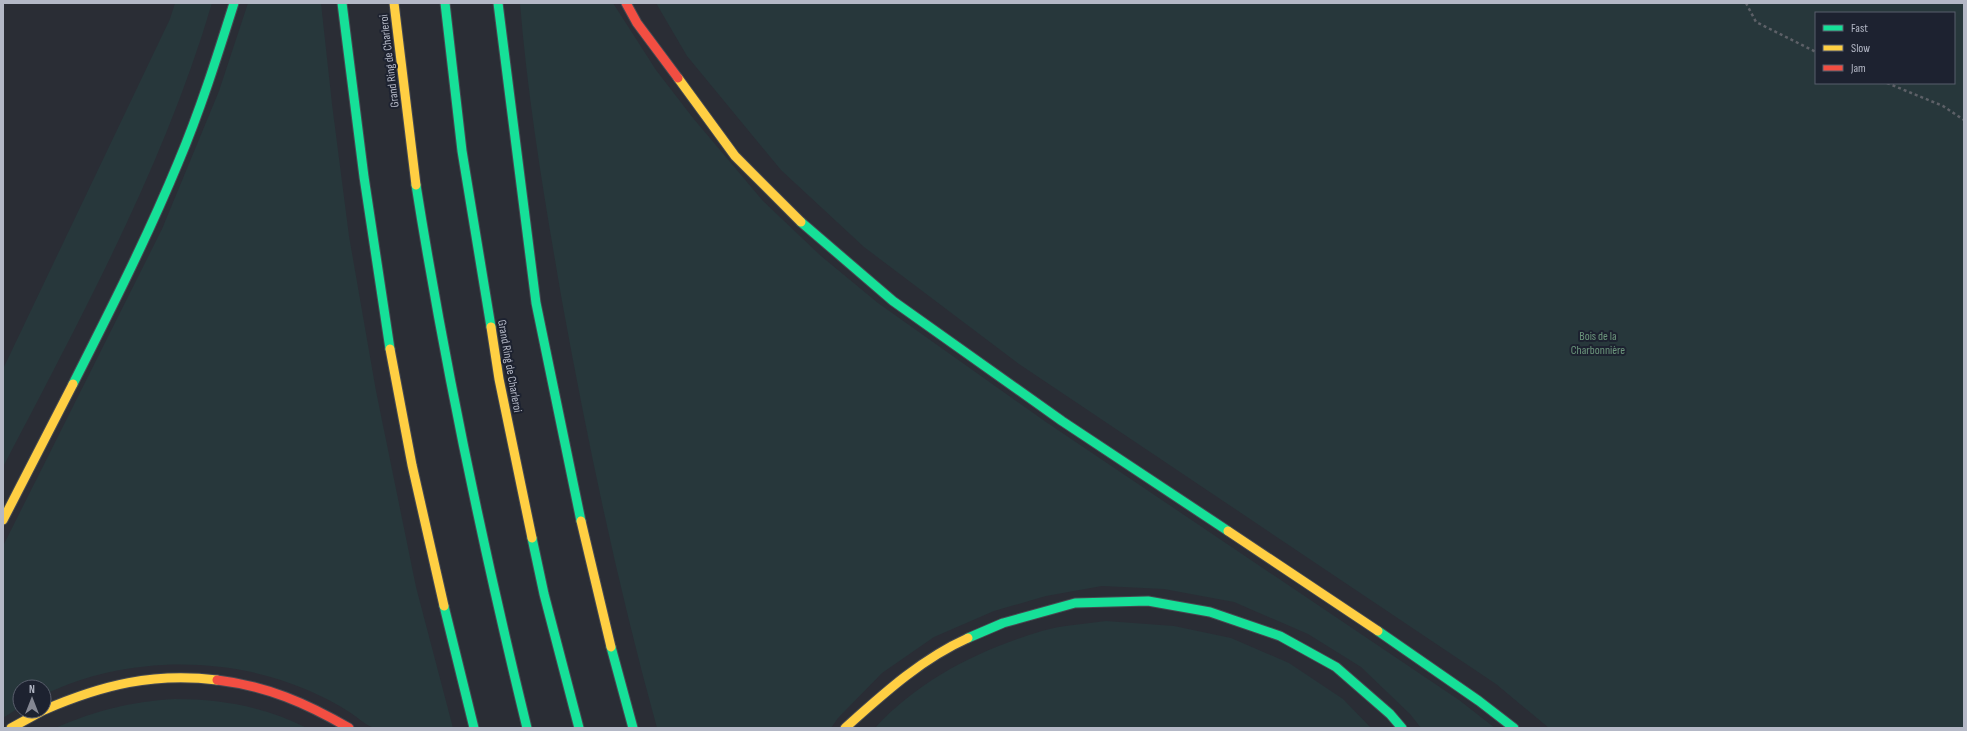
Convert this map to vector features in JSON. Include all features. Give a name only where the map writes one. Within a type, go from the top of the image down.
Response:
[{"type":"highway","points":[[3,520],[129,272],[170,184],[205,93],[234,3]]},
{"type":"highway","points":[[342,3],[353,98],[387,330],[418,496],[442,605],[474,728]]},
{"type":"highway","name":"Grand Ring de Charleroi","points":[[394,3],[413,164],[450,386],[497,611],[527,728]]},
{"type":"highway","name":"Grand Ring de Charleroi","points":[[445,3],[462,150],[499,379],[544,594],[579,728]]},
{"type":"highway","points":[[498,3],[536,303],[573,487],[616,668],[633,728]]},
{"type":"highway","points":[[626,3],[637,24],[735,156],[812,234],[893,301],[1062,421],[1393,641],[1479,701],[1514,728]]},
{"type":"highway","points":[[845,728],[902,676],[952,645],[1003,622],[1074,604],[1148,601],[1210,612],[1280,636],[1336,667],[1390,714],[1402,728]]},
{"type":"highway","points":[[52,706],[89,691],[125,682],[189,677],[214,678],[246,683],[270,690],[301,702],[335,719],[349,728]]},
{"type":"highway","points":[[11,728],[27,719]]},
{"type":"path","points":[[1746,3],[1756,22],[1815,52]]},
{"type":"path","points":[[1889,84],[1943,106],[1964,120]]},
{"type":"green space","points":[[175,3],[212,3],[192,64],[170,123],[119,240],[3,467],[3,369],[170,19]]},
{"type":"green space","points":[[248,3],[321,3],[349,236],[376,391],[416,587],[453,728],[376,729],[367,725],[349,712],[326,699],[305,689],[274,678],[242,670],[208,666],[174,665],[140,667],[107,673],[75,682],[52,692],[52,679],[12,679],[12,712],[3,718],[3,546],[162,229],[219,91]]},
{"type":"green space","points":[[520,3],[613,3],[656,70],[693,118],[763,201],[821,256],[878,303],[1046,422],[1459,700],[1495,728],[1421,728],[1410,714],[1361,667],[1308,634],[1234,602],[1164,589],[1102,586],[1046,596],[994,611],[934,637],[882,673],[838,718],[831,728],[657,728],[629,622],[593,462],[572,355],[538,152],[523,40]]},
{"type":"green space","name":"Bois de la Charbonnière","points":[[656,3],[1964,3],[1964,728],[1549,728],[1496,684],[1019,364],[864,247],[781,170],[687,56]]},
{"type":"green space","points":[[1106,621],[1174,626],[1231,638],[1289,663],[1343,699],[1371,728],[875,728],[911,695],[952,668],[973,657],[996,647],[1042,631],[1066,626]]},
{"type":"green space","points":[[192,699],[243,706],[275,715],[307,728],[55,728],[85,716],[114,708],[143,702]]},
{"type":"traffic: fast","points":[[73,384],[141,247],[178,163],[201,104],[234,3]]},
{"type":"traffic: fast","points":[[342,3],[364,177],[390,349]]},
{"type":"traffic: fast","points":[[445,3],[462,151],[491,327]]},
{"type":"traffic: fast","points":[[498,3],[536,303],[581,521]]},
{"type":"traffic: fast","points":[[416,185],[452,389],[495,593],[527,728]]},
{"type":"traffic: fast","points":[[801,222],[893,301],[1062,421],[1228,531]]},
{"type":"traffic: fast","points":[[532,538],[544,594],[579,728]]},
{"type":"traffic: fast","points":[[968,638],[1003,623],[1075,603],[1148,601],[1210,612],[1280,636],[1336,667],[1390,714],[1402,728]]},
{"type":"traffic: fast","points":[[444,606],[474,728]]},
{"type":"traffic: fast","points":[[1378,631],[1479,701],[1514,728]]},
{"type":"traffic: fast","points":[[611,647],[633,728]]},
{"type":"traffic: slow","points":[[394,3],[416,185]]},
{"type":"traffic: slow","points":[[678,78],[735,156],[801,222]]},
{"type":"traffic: slow","points":[[491,327],[499,379],[532,538]]},
{"type":"traffic: slow","points":[[390,349],[412,465],[444,606]]},
{"type":"traffic: slow","points":[[3,520],[73,384]]},
{"type":"traffic: slow","points":[[581,521],[611,647]]},
{"type":"traffic: slow","points":[[1228,531],[1378,631]]},
{"type":"traffic: slow","points":[[845,728],[888,690],[918,667],[934,656],[968,638]]},
{"type":"traffic: slow","points":[[52,707],[108,687],[150,679],[194,678],[217,680]]},
{"type":"traffic: slow","points":[[11,728],[27,719]]},
{"type":"traffic: jam","points":[[626,3],[637,23],[678,78]]},
{"type":"traffic: jam","points":[[217,680],[253,687],[286,697],[302,703],[349,728]]}]
